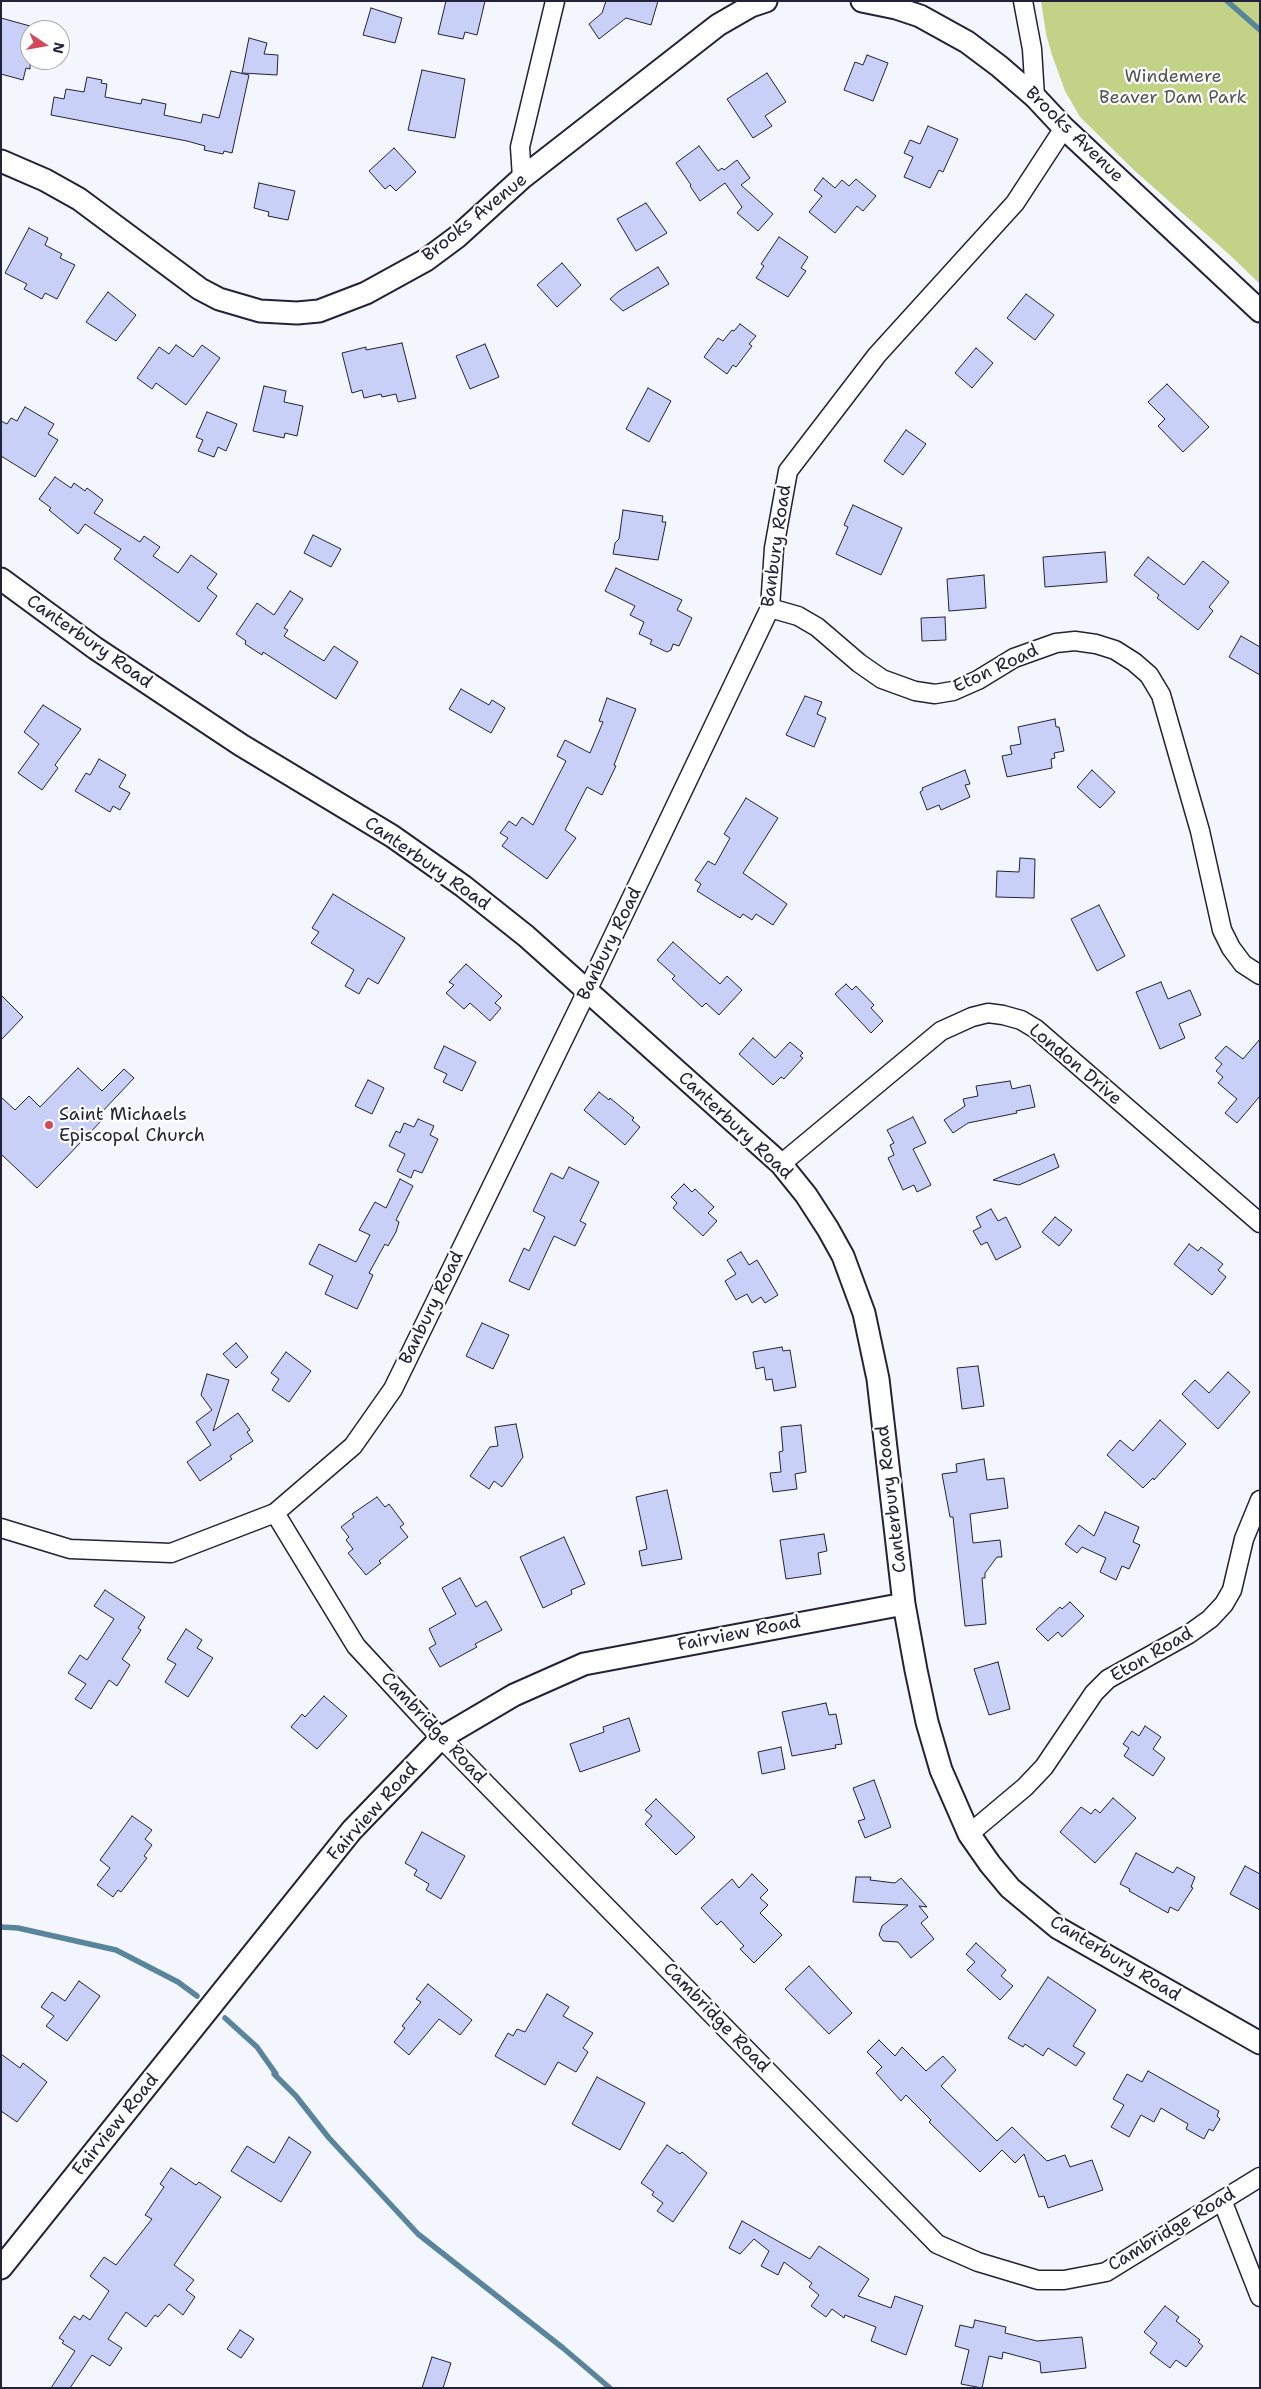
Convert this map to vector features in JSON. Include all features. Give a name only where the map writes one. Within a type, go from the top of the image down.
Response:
[{"type":"street","points":[[522,178],[520,147],[555,1]]},
{"type":"street","name":"Brooks Avenue","points":[[1,160],[45,180],[79,199],[200,289],[219,300],[260,312],[319,311],[342,304],[396,278],[426,260],[457,237],[522,178],[718,26],[751,6],[766,1]]},
{"type":"street","name":"Brooks Avenue","points":[[862,1],[896,8],[943,27],[999,66],[1035,97],[1064,128],[1260,310]]},
{"type":"street","points":[[1023,1],[1032,49],[1035,97]]},
{"type":"street","name":"Banbury Road","points":[[1,1528],[70,1549],[171,1553],[275,1513],[352,1446],[393,1389],[587,991],[770,608],[774,548],[788,471],[877,355],[1015,203],[1064,128]]},
{"type":"street","name":"Canterbury Road","points":[[1,579],[95,648],[242,745],[392,836],[455,881],[526,936],[781,1164],[806,1195],[832,1236],[854,1282],[864,1313],[878,1379],[904,1604],[927,1722],[941,1770],[969,1834],[1010,1888],[1058,1928],[1260,2044]]},
{"type":"street","name":"Eton Road","points":[[770,608],[798,616],[817,626],[860,663],[882,679],[915,692],[935,694],[953,691],[978,680],[1014,658],[1056,643],[1075,641],[1096,644],[1115,650],[1134,662],[1149,675],[1161,695],[1200,831],[1222,930],[1231,948],[1243,964],[1260,976]]},
{"type":"street","name":"London Drive","points":[[781,1164],[941,1031],[972,1017],[988,1013],[1021,1020],[1036,1029],[1260,1222]]},
{"type":"street","name":"Eton Road","points":[[969,1834],[1025,1787],[1044,1766],[1094,1693],[1108,1679],[1189,1634],[1210,1619],[1224,1604],[1232,1590],[1244,1540],[1260,1500]]},
{"type":"street","name":"Cambridge Road","points":[[275,1513],[356,1646],[441,1738],[937,2244],[978,2262],[1038,2280],[1064,2280],[1106,2272],[1260,2177]]},
{"type":"street","name":"Fairview Road","points":[[1,2268],[352,1830],[441,1738],[514,1695],[584,1664],[904,1604]]},
{"type":"street","points":[[1222,2200],[1260,2297]]},
{"type":"green space","name":"Windemere Beaver Dam Park","points":[[1041,1],[1260,1],[1260,284],[1135,171],[1080,117],[1065,91],[1052,55],[1046,34]]},
{"type":"building","points":[[446,1],[485,1],[477,35],[465,32],[463,39],[438,34]]},
{"type":"building","points":[[606,1],[658,1],[651,25],[626,18],[599,39],[589,24],[602,13]]},
{"type":"building","points":[[371,8],[402,18],[395,43],[363,35]]},
{"type":"building","points":[[1,18],[20,23],[20,70],[26,70],[23,80],[1,74]]},
{"type":"building","points":[[249,38],[267,43],[264,54],[278,55],[277,75],[242,73]]},
{"type":"building","points":[[867,55],[888,63],[873,101],[844,90],[855,62],[863,65]]},
{"type":"building","points":[[422,70],[465,79],[455,138],[408,130]]},
{"type":"building","points":[[231,71],[249,75],[232,153],[224,151],[223,154],[204,150],[205,146],[187,141],[51,115],[54,97],[64,99],[66,89],[84,92],[87,77],[102,80],[101,83],[107,84],[105,97],[141,104],[142,99],[166,104],[164,115],[201,123],[203,114],[219,118]]},
{"type":"building","points":[[767,73],[786,102],[765,116],[772,126],[753,138],[727,99]]},
{"type":"building","points":[[928,126],[958,139],[943,172],[939,170],[930,188],[904,177],[913,157],[904,153],[910,140],[920,144]]},
{"type":"building","points":[[699,146],[718,171],[722,168],[724,170],[737,160],[750,178],[741,185],[773,214],[758,231],[737,213],[742,207],[725,183],[700,201],[676,163]]},
{"type":"building","points":[[394,148],[416,172],[396,191],[390,185],[385,189],[369,171]]},
{"type":"building","points":[[823,178],[835,188],[842,180],[849,186],[856,179],[876,196],[863,211],[857,206],[835,233],[809,212],[822,196],[814,190]]},
{"type":"building","points":[[259,183],[295,191],[288,220],[268,216],[269,212],[254,208]]},
{"type":"building","points":[[646,203],[667,233],[636,251],[617,219]]},
{"type":"building","points":[[29,228],[48,238],[45,245],[62,254],[60,258],[75,265],[57,299],[45,293],[42,299],[24,289],[27,284],[5,273]]},
{"type":"building","points":[[779,237],[808,257],[801,268],[806,271],[788,297],[756,278],[764,266],[761,264]]},
{"type":"building","points":[[562,263],[581,285],[557,307],[537,285]]},
{"type":"building","points":[[658,267],[669,284],[623,311],[610,299],[619,291]]},
{"type":"building","points":[[108,292],[136,315],[116,341],[86,322]]},
{"type":"building","points":[[1026,294],[1054,315],[1035,340],[1007,318]]},
{"type":"building","points":[[740,324],[756,336],[749,344],[752,346],[736,367],[733,365],[727,374],[704,357],[718,338],[723,341]]},
{"type":"building","points":[[402,343],[416,398],[398,402],[396,394],[382,397],[381,394],[364,398],[362,390],[352,393],[342,353],[366,347],[366,350]]},
{"type":"building","points":[[485,344],[499,377],[470,389],[456,356]]},
{"type":"building","points":[[176,345],[193,357],[202,345],[220,358],[186,405],[156,383],[152,389],[137,378],[159,347],[169,354]]},
{"type":"building","points":[[976,348],[993,363],[972,388],[955,373]]},
{"type":"building","points":[[1167,384],[1209,427],[1183,452],[1158,426],[1165,419],[1148,402]]},
{"type":"building","points":[[264,386],[286,391],[284,402],[303,406],[297,436],[285,433],[284,438],[253,431]]},
{"type":"building","points":[[648,388],[671,401],[649,442],[626,429]]},
{"type":"building","points":[[25,407],[54,424],[48,434],[58,440],[35,477],[1,456],[1,421],[7,424],[11,418],[17,421]]},
{"type":"building","points":[[207,412],[237,424],[226,451],[218,447],[214,457],[198,451],[203,440],[196,437]]},
{"type":"building","points":[[906,430],[926,444],[903,475],[884,461]]},
{"type":"building","points":[[55,477],[71,488],[74,483],[85,491],[87,488],[103,500],[94,513],[140,542],[144,536],[160,547],[153,556],[178,573],[191,555],[217,574],[207,588],[217,596],[199,622],[114,559],[121,549],[85,524],[78,534],[49,510],[51,508],[39,499]]},
{"type":"building","points":[[853,505],[902,528],[881,575],[836,554],[848,527],[844,525]]},
{"type":"building","points":[[623,510],[663,516],[662,522],[666,522],[658,560],[613,554],[615,543],[619,539]]},
{"type":"building","points":[[313,535],[341,549],[331,567],[304,553]]},
{"type":"building","points":[[1105,552],[1107,582],[1045,587],[1043,557]]},
{"type":"building","points":[[1148,557],[1184,585],[1203,561],[1229,582],[1209,607],[1213,611],[1198,630],[1157,598],[1159,595],[1134,575]]},
{"type":"building","points":[[616,568],[682,600],[677,610],[692,618],[679,646],[673,644],[671,650],[667,652],[650,644],[652,640],[639,634],[644,622],[630,615],[635,606],[605,591]]},
{"type":"building","points":[[984,575],[986,608],[949,611],[947,579]]},
{"type":"building","points":[[290,591],[303,599],[284,628],[288,630],[284,636],[324,661],[334,646],[358,662],[336,699],[263,652],[262,655],[245,644],[246,641],[236,634],[257,603],[274,615]]},
{"type":"building","points":[[945,617],[946,640],[922,641],[921,618]]},
{"type":"building","points":[[1241,636],[1260,647],[1260,675],[1229,657]]},
{"type":"building","points":[[461,689],[489,705],[492,700],[505,708],[491,733],[449,709]]},
{"type":"building","points":[[805,696],[822,702],[817,714],[826,718],[814,747],[786,735]]},
{"type":"building","points":[[607,698],[636,709],[614,765],[616,766],[602,795],[587,787],[565,830],[576,838],[547,879],[502,846],[508,838],[500,833],[509,821],[516,826],[522,817],[533,825],[566,761],[557,756],[565,740],[590,753],[603,722],[599,721]]},
{"type":"building","points":[[43,705],[81,729],[55,765],[58,768],[42,790],[18,773],[39,744],[24,732]]},
{"type":"building","points":[[1055,719],[1056,727],[1059,727],[1064,751],[1054,753],[1055,758],[1051,759],[1052,768],[1007,777],[1002,756],[1012,754],[1010,746],[1021,744],[1018,727]]},
{"type":"building","points":[[99,759],[126,775],[119,787],[130,793],[120,810],[113,806],[110,812],[75,791],[86,773],[90,775]]},
{"type":"building","points":[[965,770],[970,784],[965,785],[970,797],[941,810],[939,805],[927,810],[920,792],[923,790],[922,788]]},
{"type":"building","points":[[1092,770],[1115,792],[1100,808],[1077,787]]},
{"type":"building","points":[[746,798],[778,818],[743,873],[787,904],[773,925],[756,914],[752,920],[743,914],[740,918],[697,891],[701,884],[695,880],[708,861],[715,865],[730,838],[724,834]]},
{"type":"building","points":[[1020,858],[1035,859],[1034,898],[996,897],[997,871],[1019,872]]},
{"type":"building","points":[[333,894],[405,938],[378,984],[368,978],[359,994],[345,986],[354,970],[311,943],[319,932],[312,928]]},
{"type":"building","points":[[1099,905],[1125,956],[1097,971],[1071,919]]},
{"type":"building","points":[[673,942],[720,984],[727,976],[742,990],[719,1015],[706,1003],[702,1007],[672,979],[675,976],[657,960]]},
{"type":"building","points":[[466,964],[502,996],[495,1003],[501,1008],[490,1021],[470,1003],[464,1009],[446,993],[454,985],[449,982]]},
{"type":"building","points":[[1161,982],[1168,999],[1190,990],[1201,1015],[1179,1024],[1185,1038],[1160,1049],[1136,992]]},
{"type":"building","points":[[846,984],[852,990],[856,986],[874,1005],[871,1008],[883,1021],[871,1033],[835,994]]},
{"type":"building","points":[[1,995],[23,1017],[1,1040]]},
{"type":"building","points":[[753,1038],[775,1058],[790,1042],[803,1053],[800,1056],[803,1058],[784,1079],[781,1077],[773,1085],[739,1054]]},
{"type":"building","points":[[1260,1039],[1260,1096],[1237,1123],[1225,1113],[1237,1099],[1218,1083],[1223,1077],[1216,1071],[1222,1064],[1215,1058],[1226,1046],[1243,1059]]},
{"type":"building","points":[[444,1046],[476,1062],[462,1091],[443,1082],[447,1074],[434,1068]]},
{"type":"building","name":"Saint Michaels Episcopal Church","points":[[78,1068],[102,1091],[124,1069],[134,1078],[100,1114],[104,1118],[37,1188],[1,1154],[1,1097],[15,1110],[29,1096],[40,1107]]},
{"type":"building","points":[[368,1080],[384,1088],[372,1114],[355,1106]]},
{"type":"building","points":[[1010,1081],[1012,1089],[1030,1085],[1035,1107],[1016,1111],[1017,1113],[968,1123],[953,1133],[944,1120],[965,1106],[963,1099],[978,1096],[976,1086]]},
{"type":"building","points":[[599,1092],[609,1100],[610,1098],[634,1118],[632,1120],[640,1127],[625,1145],[584,1110]]},
{"type":"building","points":[[913,1117],[926,1143],[913,1149],[931,1185],[917,1192],[914,1185],[903,1190],[888,1158],[894,1155],[890,1145],[894,1143],[887,1130]]},
{"type":"building","points":[[418,1119],[434,1126],[430,1135],[438,1139],[422,1173],[414,1170],[411,1178],[397,1171],[405,1154],[389,1146],[396,1131],[400,1133],[404,1123],[414,1127]]},
{"type":"building","points":[[1054,1154],[1059,1167],[1019,1185],[993,1180]]},
{"type":"building","points":[[569,1167],[599,1182],[580,1221],[586,1224],[575,1246],[554,1236],[529,1290],[509,1281],[524,1248],[529,1251],[545,1217],[533,1211],[551,1173],[563,1179]]},
{"type":"building","points":[[400,1179],[413,1186],[396,1220],[399,1222],[396,1232],[388,1246],[385,1244],[369,1273],[373,1275],[357,1309],[325,1294],[333,1276],[309,1264],[319,1244],[356,1262],[370,1235],[359,1230],[375,1202],[386,1208]]},
{"type":"building","points":[[684,1184],[692,1192],[695,1189],[714,1207],[708,1213],[717,1221],[703,1236],[673,1208],[677,1203],[671,1197]]},
{"type":"building","points":[[991,1209],[998,1221],[1006,1217],[1021,1247],[996,1260],[987,1242],[981,1245],[973,1231],[981,1227],[976,1217]]},
{"type":"building","points":[[1055,1217],[1072,1230],[1059,1246],[1042,1232]]},
{"type":"building","points":[[1189,1244],[1198,1251],[1201,1247],[1223,1264],[1218,1270],[1226,1277],[1212,1295],[1174,1264]]},
{"type":"building","points":[[741,1252],[749,1265],[757,1260],[778,1295],[765,1303],[761,1297],[752,1303],[747,1294],[736,1300],[725,1281],[736,1274],[727,1260]]},
{"type":"building","points":[[482,1323],[509,1335],[493,1369],[466,1356]]},
{"type":"building","points":[[236,1343],[248,1357],[236,1368],[223,1354]]},
{"type":"building","points":[[782,1347],[783,1351],[790,1350],[796,1387],[774,1391],[772,1379],[766,1380],[764,1367],[756,1369],[753,1352]]},
{"type":"building","points":[[286,1352],[311,1371],[289,1402],[272,1390],[279,1379],[271,1373]]},
{"type":"building","points":[[978,1366],[984,1406],[962,1409],[957,1368]]},
{"type":"building","points":[[1228,1372],[1250,1392],[1218,1429],[1182,1394],[1195,1380],[1209,1393]]},
{"type":"building","points":[[207,1374],[229,1380],[213,1431],[238,1413],[250,1430],[247,1432],[253,1441],[230,1456],[232,1459],[200,1481],[187,1462],[211,1445],[196,1422],[212,1410],[201,1395]]},
{"type":"building","points":[[1160,1420],[1186,1444],[1154,1480],[1153,1478],[1143,1488],[1107,1455],[1120,1440],[1133,1451]]},
{"type":"building","points":[[516,1424],[523,1457],[502,1487],[494,1481],[489,1489],[470,1476],[490,1447],[498,1446],[495,1427]]},
{"type":"building","points":[[801,1425],[806,1472],[795,1474],[797,1489],[773,1492],[770,1473],[781,1472],[779,1452],[783,1451],[781,1427]]},
{"type":"building","points":[[984,1459],[987,1480],[1004,1478],[1008,1508],[970,1514],[973,1543],[1000,1540],[1002,1557],[997,1557],[985,1573],[985,1578],[982,1578],[986,1624],[965,1626],[953,1517],[950,1517],[942,1474],[957,1472],[956,1464]]},
{"type":"building","points":[[667,1490],[682,1559],[642,1566],[639,1551],[647,1549],[636,1497]]},
{"type":"building","points":[[377,1497],[385,1507],[389,1504],[404,1524],[400,1527],[408,1537],[379,1561],[381,1563],[366,1575],[348,1553],[353,1549],[346,1540],[349,1537],[341,1527],[354,1517],[352,1514]]},
{"type":"building","points":[[1105,1512],[1139,1527],[1133,1542],[1140,1545],[1129,1569],[1122,1566],[1116,1580],[1100,1572],[1106,1558],[1082,1547],[1077,1553],[1065,1544],[1079,1525],[1094,1536]]},
{"type":"building","points":[[824,1534],[827,1551],[818,1553],[821,1574],[786,1579],[780,1540]]},
{"type":"building","points":[[564,1537],[585,1584],[571,1590],[572,1594],[543,1608],[520,1557]]},
{"type":"building","points":[[460,1578],[476,1607],[486,1601],[502,1630],[475,1644],[477,1647],[440,1667],[429,1648],[436,1644],[429,1629],[456,1614],[442,1588]]},
{"type":"building","points":[[105,1590],[145,1617],[138,1628],[141,1630],[122,1659],[130,1665],[117,1686],[109,1680],[91,1709],[75,1699],[86,1684],[68,1673],[80,1655],[87,1660],[114,1619],[94,1606]]},
{"type":"building","points":[[1070,1602],[1084,1616],[1062,1637],[1058,1632],[1048,1641],[1036,1629],[1060,1607],[1062,1609]]},
{"type":"building","points":[[186,1629],[202,1640],[197,1648],[213,1658],[188,1697],[165,1682],[176,1664],[167,1659]]},
{"type":"building","points":[[998,1662],[1010,1709],[989,1715],[974,1669]]},
{"type":"building","points":[[324,1696],[347,1716],[317,1749],[291,1727],[302,1714],[305,1717]]},
{"type":"building","points":[[826,1703],[829,1715],[836,1714],[842,1744],[835,1745],[836,1748],[792,1756],[782,1712]]},
{"type":"building","points":[[629,1718],[640,1751],[580,1772],[570,1744],[604,1732],[603,1727]]},
{"type":"building","points":[[1145,1726],[1161,1737],[1153,1749],[1165,1758],[1153,1776],[1124,1756],[1129,1748],[1123,1744],[1132,1731],[1139,1736]]},
{"type":"building","points":[[781,1747],[785,1769],[762,1774],[758,1752]]},
{"type":"building","points":[[874,1780],[891,1827],[865,1838],[858,1821],[865,1819],[853,1788]]},
{"type":"building","points":[[1113,1798],[1136,1818],[1095,1863],[1060,1832],[1081,1807],[1091,1814],[1095,1809],[1100,1813]]},
{"type":"building","points":[[656,1799],[695,1837],[676,1855],[645,1824],[652,1816],[645,1810]]},
{"type":"building","points":[[132,1816],[152,1830],[145,1839],[152,1845],[144,1856],[147,1858],[121,1892],[118,1890],[113,1897],[97,1885],[110,1868],[100,1860]]},
{"type":"building","points":[[422,1832],[465,1856],[441,1899],[426,1890],[429,1884],[414,1875],[417,1870],[405,1863]]},
{"type":"building","points":[[1136,1853],[1173,1873],[1177,1867],[1195,1877],[1191,1887],[1193,1888],[1178,1911],[1170,1907],[1168,1913],[1120,1884]]},
{"type":"building","points":[[1245,1866],[1260,1874],[1260,1910],[1230,1894]]},
{"type":"building","points":[[752,1874],[768,1890],[760,1898],[768,1905],[760,1913],[782,1935],[754,1963],[740,1949],[744,1946],[721,1921],[717,1925],[701,1908],[732,1879],[739,1888]]},
{"type":"building","points":[[856,1877],[871,1877],[870,1880],[895,1883],[901,1878],[927,1907],[919,1906],[928,1917],[921,1923],[934,1939],[911,1958],[898,1942],[883,1941],[879,1935],[882,1926],[908,1905],[853,1902]]},
{"type":"building","points":[[976,1943],[1006,1970],[1001,1976],[1013,1986],[1000,2000],[967,1970],[975,1962],[966,1954]]},
{"type":"building","points":[[809,1966],[852,2013],[829,2034],[785,1989]]},
{"type":"building","points":[[1048,1977],[1096,2010],[1073,2046],[1085,2053],[1076,2066],[1048,2048],[1043,2056],[1025,2044],[1023,2047],[1008,2038]]},
{"type":"building","points":[[79,1981],[100,1996],[67,2041],[46,2026],[54,2016],[41,2007],[52,1992],[65,2001]]},
{"type":"building","points":[[428,1984],[472,2020],[460,2035],[439,2019],[409,2055],[394,2042],[405,2028],[402,2026],[421,2002],[416,1999]]},
{"type":"building","points":[[547,1994],[569,2007],[563,2016],[593,2033],[583,2048],[588,2052],[576,2072],[558,2062],[545,2085],[495,2056],[508,2033],[513,2036],[517,2029],[525,2032]]},
{"type":"building","points":[[879,2040],[895,2056],[902,2047],[926,2071],[943,2056],[956,2070],[941,2086],[997,2141],[1012,2127],[1047,2161],[1065,2155],[1070,2167],[1092,2160],[1103,2190],[1048,2208],[1044,2196],[1039,2197],[1024,2154],[1015,2163],[1002,2150],[980,2172],[929,2122],[931,2120],[906,2095],[901,2101],[876,2073],[882,2067],[867,2052]]},
{"type":"building","points":[[1,2054],[20,2068],[23,2063],[47,2082],[17,2122],[1,2111]]},
{"type":"building","points":[[1148,2071],[1219,2111],[1217,2116],[1220,2119],[1213,2131],[1209,2129],[1204,2139],[1186,2129],[1188,2124],[1161,2108],[1154,2122],[1141,2115],[1129,2137],[1111,2127],[1124,2105],[1113,2099],[1127,2074],[1142,2082]]},
{"type":"building","points":[[597,2077],[645,2103],[620,2150],[572,2124]]},
{"type":"building","points":[[289,2137],[311,2152],[281,2202],[231,2171],[247,2146],[274,2163]]},
{"type":"building","points":[[667,2145],[680,2154],[682,2152],[707,2173],[673,2222],[657,2211],[663,2203],[652,2195],[654,2192],[641,2183]]},
{"type":"building","points":[[171,2168],[196,2185],[199,2182],[221,2197],[174,2265],[194,2280],[186,2290],[195,2297],[183,2315],[169,2304],[158,2317],[155,2315],[146,2327],[126,2312],[108,2339],[122,2348],[110,2366],[92,2355],[70,2388],[51,2388],[75,2351],[62,2343],[64,2341],[59,2338],[74,2316],[80,2320],[83,2315],[90,2320],[109,2291],[90,2276],[104,2257],[116,2265],[152,2219],[145,2215],[164,2187],[160,2184]]},
{"type":"building","points":[[742,2221],[810,2259],[819,2246],[869,2279],[858,2296],[891,2308],[895,2296],[923,2306],[906,2355],[871,2341],[876,2327],[845,2315],[844,2318],[832,2309],[826,2317],[811,2306],[819,2295],[809,2287],[812,2283],[784,2262],[778,2275],[761,2266],[769,2251],[754,2239],[740,2254],[729,2248]]},
{"type":"building","points":[[1165,2306],[1179,2317],[1176,2321],[1200,2340],[1198,2342],[1203,2346],[1186,2367],[1176,2360],[1170,2368],[1150,2353],[1157,2343],[1144,2332]]},
{"type":"building","points":[[975,2320],[1006,2327],[1005,2333],[1037,2341],[1082,2337],[1086,2368],[1041,2373],[1040,2362],[1003,2352],[1002,2359],[989,2356],[982,2388],[961,2384],[969,2350],[955,2346],[960,2325],[973,2328]]},
{"type":"building","points":[[240,2330],[254,2339],[241,2358],[227,2349]]},
{"type":"building","points":[[432,2357],[451,2363],[443,2388],[422,2388]]},
{"type":"waterway","points":[[1227,1],[1260,30]]},
{"type":"waterway","points":[[1,1927],[18,1928],[116,1950],[178,1982],[197,1996]]},
{"type":"waterway","points":[[225,2018],[257,2047],[276,2074],[274,2074],[296,2096],[329,2138],[418,2234],[563,2348],[610,2388]]},
{"type":"place","name":"Saint Michaels Episcopal Church","points":[[49,1125]]}]
